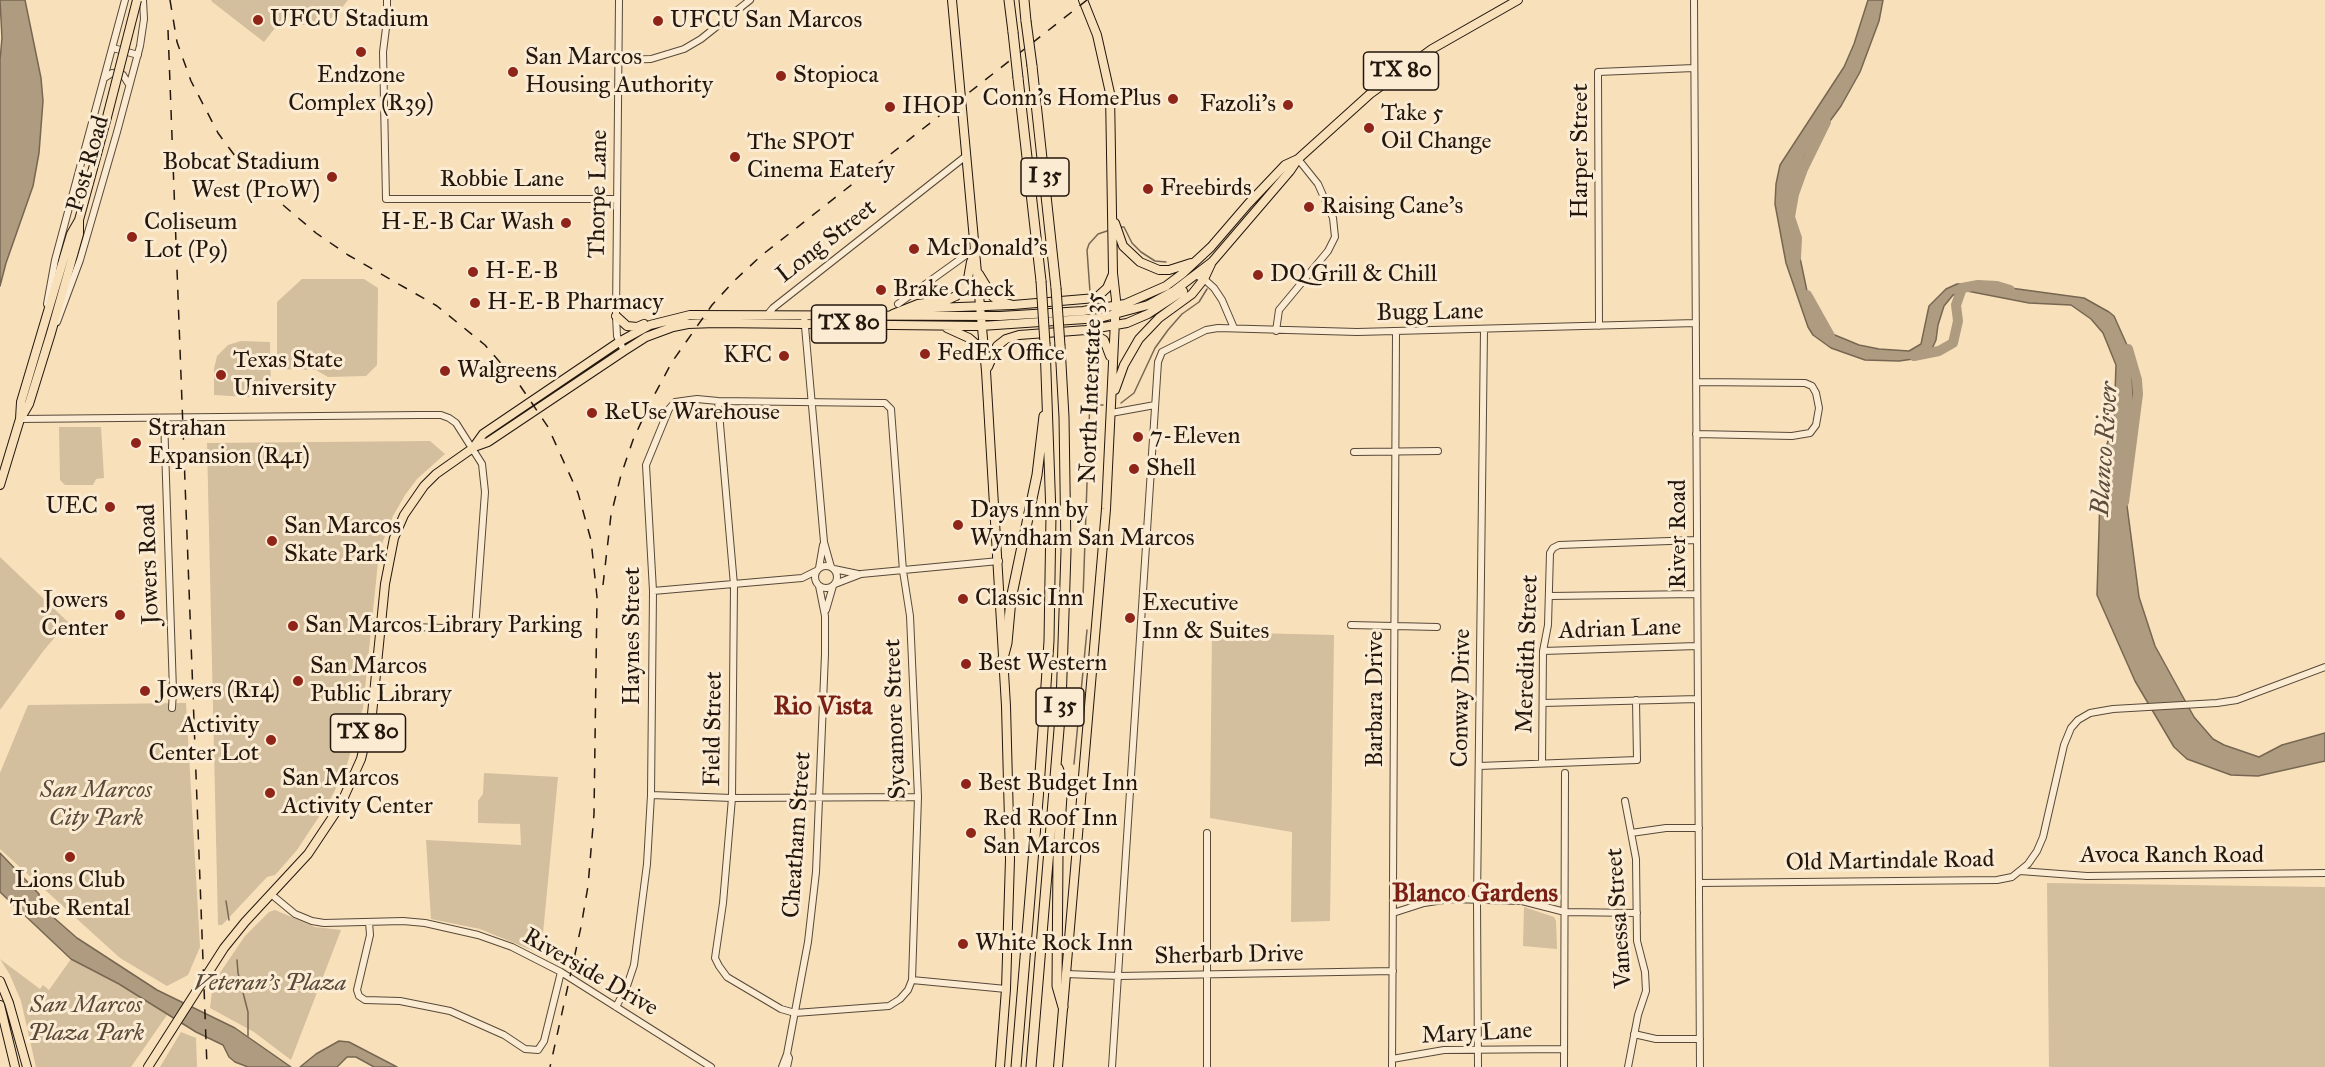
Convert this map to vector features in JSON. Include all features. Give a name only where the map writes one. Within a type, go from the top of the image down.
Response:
[{"type":"highway","name":"I 35","points":[[1009,0],[1041,281],[1048,390],[1051,515],[1049,641],[1016,1067]]},
{"type":"highway","name":"I 35","points":[[1024,0],[1056,288],[1064,417],[1066,551],[1056,762],[1031,1067]]},
{"type":"highway","points":[[1003,658],[1007,643],[1011,599],[1037,474],[1048,390]]},
{"type":"highway","points":[[1056,762],[1063,781],[1058,855],[1057,986],[1063,1007]]},
{"type":"main road","points":[[0,485],[20,419],[21,402],[71,234],[79,220],[137,0]]},
{"type":"main road","points":[[952,0],[978,273],[999,561],[1010,859],[1006,989],[1000,1067]]},
{"type":"main road","name":"North Interstate 35","points":[[1058,1067],[1086,756],[1111,413],[1116,286],[1113,273],[1114,218],[1110,93],[1098,35],[1083,0]]},
{"type":"main road","name":"TX 80","points":[[148,1067],[224,948],[308,854],[340,806],[357,767],[372,714],[388,565],[394,538],[404,515],[417,495],[436,474],[624,351],[663,330],[688,324],[890,315],[981,316],[1115,311],[1163,298],[1212,262],[1298,159],[1370,94],[1400,71],[1460,32],[1518,0]]},
{"type":"main road","name":"TX 80","points":[[473,448],[483,434],[619,342],[663,321],[706,313],[768,314],[835,324],[981,326],[1100,318],[1166,286],[1198,260],[1285,165],[1298,159]]},
{"type":"main road","points":[[986,371],[997,346],[1006,339],[1019,335],[1115,326],[1136,320],[1164,305],[1183,291],[1204,261],[1244,214],[1248,204]]},
{"type":"main road","points":[[1114,218],[1123,246],[1140,262],[1159,270],[1169,270],[1198,260]]},
{"type":"main road","points":[[20,419],[29,404],[51,333],[79,234],[79,220]]},
{"type":"main road","points":[[890,315],[918,304],[947,300],[956,296],[967,284],[976,250]]},
{"type":"main road","points":[[1112,397],[1124,365],[1139,339],[1159,318],[1192,294],[1204,279],[1212,262]]},
{"type":"main road","points":[[978,273],[993,297],[999,302],[1013,305]]},
{"type":"main road","points":[[835,324],[850,320],[888,320],[926,309],[1096,298],[1107,288],[1113,273]]},
{"type":"main road","points":[[616,316],[623,324],[631,327],[653,321],[663,321]]},
{"type":"main road","points":[[940,325],[969,338],[980,349],[985,362]]},
{"type":"main road","points":[[1086,330],[1104,340],[1113,366]]},
{"type":"main road","points":[[0,981],[27,1067]]},
{"type":"main road","points":[[0,1005],[15,1067]]},
{"type":"main road","points":[[11,1047],[21,1045]]},
{"type":"street","name":"Post Road","points":[[43,329],[55,260],[125,0]]},
{"type":"street","name":"Post Road","points":[[51,333],[61,313],[80,260],[138,55],[144,20],[143,0]]},
{"type":"street","name":"Robbie Lane","points":[[387,0],[387,20],[382,52],[386,198],[617,199]]},
{"type":"street","name":"Thorpe Lane","points":[[619,0],[616,316],[619,342],[624,351]]},
{"type":"street","points":[[618,60],[651,59],[684,49],[701,39],[750,0]]},
{"type":"street","name":"River Road","points":[[1694,0],[1700,1067]]},
{"type":"street","points":[[113,48],[138,55]]},
{"type":"street","name":"Harper Street","points":[[1599,326],[1598,72],[1694,68]]},
{"type":"street","points":[[104,80],[112,73],[123,75],[129,85]]},
{"type":"street","name":"Long Street","points":[[768,314],[966,156]]},
{"type":"street","points":[[1276,331],[1279,310],[1328,251],[1335,237],[1334,218],[1318,184],[1298,159]]},
{"type":"street","points":[[898,304],[976,250]]},
{"type":"street","points":[[1195,275],[1204,279],[1222,300],[1234,328]]},
{"type":"street","points":[[804,319],[824,542],[837,576],[834,584]]},
{"type":"street","name":"Bugg Lane","points":[[1155,405],[1158,362],[1162,352],[1206,330],[1234,328],[1276,331],[1396,332],[1696,323]]},
{"type":"street","name":"Conway Drive","points":[[1478,1067],[1477,900],[1484,330]]},
{"type":"street","name":"Barbara Drive","points":[[1392,1067],[1396,332]]},
{"type":"street","points":[[1696,382],[1805,383],[1812,386],[1816,393],[1819,408],[1816,425],[1810,433],[1792,436],[1696,434]]},
{"type":"street","name":"Haynes Street","points":[[616,1007],[627,986],[636,955],[647,864],[651,795],[653,591],[646,465],[669,409],[675,402],[697,399],[811,402]]},
{"type":"street","name":"Field Street","points":[[718,401],[734,585],[732,798],[723,903],[715,958],[727,977],[781,1009],[795,1013]]},
{"type":"street","name":"Sycamore Street","points":[[811,402],[885,403],[891,410],[903,571],[910,616],[918,797],[912,980]]},
{"type":"street","points":[[1111,413],[1155,405],[1112,1067]]},
{"type":"street","points":[[20,419],[164,418],[182,415],[217,417],[441,415],[456,423],[482,464],[485,492],[475,629],[381,626]]},
{"type":"street","name":"Jowers Road","points":[[164,418],[172,708]]},
{"type":"street","points":[[1354,452],[1438,451]]},
{"type":"street","name":"Meredith Street","points":[[1542,764],[1543,651],[1550,596],[1550,553],[1553,548],[1559,545],[1697,540]]},
{"type":"street","points":[[818,585],[814,578],[824,542]]},
{"type":"street","points":[[653,591],[802,578],[824,566],[861,574],[999,561]]},
{"type":"street","points":[[802,578],[825,588],[861,574]]},
{"type":"street","name":"Cheatham Street","points":[[782,1067],[787,1054],[808,942],[816,872],[825,616],[834,584]]},
{"type":"street","name":"Cheatham Street","points":[[818,585],[825,616]]},
{"type":"street","points":[[1550,596],[1697,594]]},
{"type":"street","points":[[1351,625],[1437,627]]},
{"type":"street","name":"Adrian Lane","points":[[1543,651],[1698,646]]},
{"type":"street","name":"Old Martindale Road","points":[[1699,883],[1997,880],[2012,877],[2037,851],[2043,837],[2064,745],[2071,728],[2078,720],[2090,713],[2237,700],[2325,667]]},
{"type":"street","points":[[1543,703],[1698,699]]},
{"type":"street","points":[[1479,766],[1637,760],[1636,700]]},
{"type":"street","points":[[1564,1067],[1565,773]]},
{"type":"street","points":[[651,795],[732,798],[918,797]]},
{"type":"street","name":"Vanessa Street","points":[[1625,801],[1638,873],[1637,941],[1645,972],[1646,991],[1634,1034],[1629,1066]]},
{"type":"street","points":[[1631,833],[1666,828],[1699,828]]},
{"type":"street","points":[[1207,833],[1207,1067]]},
{"type":"street","name":"Avoca Ranch Road","points":[[2020,871],[2087,876],[2325,873]]},
{"type":"street","name":"Riverside Drive","points":[[272,895],[295,914],[312,921],[425,923],[478,935],[512,947],[561,972],[711,1067]]},
{"type":"street","points":[[1393,913],[1437,900],[1522,901],[1565,912],[1637,913]]},
{"type":"street","points":[[369,922],[370,935],[357,990],[359,996],[365,1000],[400,1001],[450,1011],[504,1035],[525,1049],[538,1050],[544,1041],[561,972]]},
{"type":"street","name":"Sherbarb Drive","points":[[1066,974],[1119,976],[1393,971]]},
{"type":"street","points":[[795,1013],[889,1006],[904,994],[912,980],[1006,989]]},
{"type":"street","points":[[1634,1034],[1656,1039],[1700,1039]]},
{"type":"street","name":"Mary Lane","points":[[1392,1059],[1434,1050],[1564,1049]]},
{"type":"street","name":"Cheatham Street","points":[[787,1054],[789,1058],[787,1067]]},
{"type":"green space","name":"UFCU Stadium","points":[[212,0],[348,0],[336,15],[321,24],[302,25],[286,14],[264,42]]},
{"type":"green space","points":[[302,279],[364,279],[378,288],[377,365],[366,376],[328,377],[316,370],[277,369],[277,302]]},
{"type":"green space","points":[[241,341],[270,342],[271,391],[264,398],[214,395],[214,369],[217,356],[228,345]]},
{"type":"green space","points":[[59,427],[101,427],[104,478],[96,479],[93,485],[65,485],[60,480]]},
{"type":"green space","points":[[430,441],[445,454],[417,479],[405,495],[383,541],[378,562],[363,708],[346,768],[330,800],[297,850],[275,875],[267,877],[222,925],[218,925],[207,443]]},
{"type":"green space","points":[[0,557],[68,622],[44,650],[0,710]]},
{"type":"green space","points":[[1212,632],[1334,635],[1330,921],[1291,922],[1292,832],[1210,818]]},
{"type":"green space","name":"San Marcos City Park","points":[[186,703],[200,947],[188,975],[167,986],[120,958],[0,849],[0,773],[28,705]]},
{"type":"green space","points":[[484,773],[558,777],[541,954],[480,929],[431,919],[426,840],[521,845],[520,824],[478,823],[478,801],[483,794]]},
{"type":"green space","points":[[2047,883],[2325,887],[2325,1067],[2049,1067]]},
{"type":"green space","points":[[1524,907],[1554,917],[1557,949],[1523,946]]},
{"type":"green space","name":"Veteran's Plaza","points":[[275,910],[315,927],[341,930],[291,1060],[254,1032],[210,1008],[213,983],[245,936],[269,912]]},
{"type":"green space","name":"San Marcos Plaza Park","points":[[0,959],[40,989],[43,985],[49,990],[71,959],[119,984],[167,1015],[131,1067],[36,1067],[21,1001]]},
{"type":"green space","points":[[181,1032],[196,1038],[197,1067],[160,1067]]},
{"type":"water","points":[[0,0],[25,0],[41,78],[43,101],[39,153],[33,186],[0,286],[0,60],[2,38]]},
{"type":"water","points":[[1868,0],[1883,0],[1879,21],[1860,72],[1841,106],[1805,155],[1791,191],[1792,220],[1807,291],[1819,321],[1830,333],[1859,345],[1909,351],[1921,344],[1929,306],[1946,289],[1957,284],[1981,284],[2084,298],[2114,316],[2131,354],[2134,418],[2124,483],[2139,597],[2155,646],[2194,717],[2213,739],[2259,757],[2282,745],[2325,733],[2325,761],[2258,776],[2231,775],[2187,759],[2174,747],[2135,681],[2097,595],[2101,465],[2114,420],[2116,365],[2103,333],[2091,319],[2071,305],[2029,303],[1967,291],[1953,295],[1944,306],[1931,351],[1920,358],[1899,361],[1865,360],[1831,348],[1813,335],[1808,327],[1786,263],[1775,204],[1776,184],[1780,165],[1844,67]]},
{"type":"water","points":[[0,853],[39,894],[41,905],[45,910],[77,938],[157,990],[235,1028],[291,1067],[248,1067],[235,1062],[229,1057],[223,1045],[196,1032],[119,984],[71,959],[0,892]]},
{"type":"water","points":[[339,1041],[349,1042],[397,1067],[374,1067],[356,1057],[347,1057],[337,1067],[300,1067],[316,1054]]},
{"type":"waterway","name":"Blanco River","points":[[1796,258],[1797,238],[1790,217],[1794,194],[1803,169],[1826,122]]},
{"type":"waterway","points":[[1121,227],[1124,227],[1132,243],[1141,252],[1155,261],[1166,262]]},
{"type":"waterway","points":[[1090,292],[1087,250],[1098,234],[1107,231]]},
{"type":"waterway","name":"Blanco River","points":[[1914,356],[1939,351],[1953,343],[1958,321],[1956,305],[1962,288],[1978,285],[1997,286],[2010,290]]},
{"type":"waterway","points":[[1121,403],[1134,393],[1155,348],[1168,330],[1182,314],[1199,302],[1207,289]]},
{"type":"waterway","name":"Blanco River","points":[[1807,295],[1830,336]]},
{"type":"waterway","points":[[1083,598],[1092,340]]},
{"type":"waterway","name":"Blanco River","points":[[2124,502],[2138,394],[2137,380],[2128,349]]},
{"type":"waterway","points":[[1089,405],[1103,405]]},
{"type":"waterway","points":[[1074,764],[1087,630]]},
{"type":"waterway","points":[[226,901],[229,920]]},
{"type":"waterway","points":[[237,960],[248,1012],[248,1036]]},
{"type":"railway","points":[[170,0],[177,42],[191,81],[218,133],[241,164],[270,194],[316,233],[348,255],[437,306],[485,345],[519,384],[548,427],[578,493],[591,540],[597,597],[594,814],[588,886],[581,927],[550,1067]]},
{"type":"railway","points":[[603,585],[611,515],[633,440],[672,362],[712,305],[762,255],[1087,0]]},
{"type":"railway","points":[[168,30],[207,1067]]},
{"type":"place","name":"UFCU Stadium","points":[[258,20]]},
{"type":"place","name":"UFCU San Marcos","points":[[658,21]]},
{"type":"place","name":"Endzone Complex (R39)","points":[[361,52]]},
{"type":"place","name":"San Marcos Housing Authority","points":[[513,72]]},
{"type":"place","name":"Stopioca","points":[[781,76]]},
{"type":"place","name":"Conn's HomePlus","points":[[1173,99]]},
{"type":"place","name":"Fazoli's","points":[[1288,105]]},
{"type":"place","name":"IHOP","points":[[890,107]]},
{"type":"place","name":"Take 5 Oil Change","points":[[1369,128]]},
{"type":"place","name":"The SPOT Cinema Eatery","points":[[735,157]]},
{"type":"place","name":"Bobcat Stadium West (P10W)","points":[[332,177]]},
{"type":"place","name":"Freebirds","points":[[1148,189]]},
{"type":"place","name":"Raising Cane's","points":[[1309,207]]},
{"type":"place","name":"H-E-B Car Wash","points":[[566,223]]},
{"type":"place","name":"Coliseum Lot (P9)","points":[[132,237]]},
{"type":"place","name":"McDonald's","points":[[914,249]]},
{"type":"place","name":"H-E-B","points":[[473,272]]},
{"type":"place","name":"DQ Grill & Chill","points":[[1258,275]]},
{"type":"place","name":"Brake Check","points":[[881,290]]},
{"type":"place","name":"H-E-B Pharmacy","points":[[475,303]]},
{"type":"place","name":"FedEx Office","points":[[925,354]]},
{"type":"place","name":"KFC","points":[[784,356]]},
{"type":"place","name":"Walgreens","points":[[445,371]]},
{"type":"place","name":"Texas State University","points":[[221,375]]},
{"type":"place","name":"ReUse Warehouse","points":[[592,413]]},
{"type":"place","name":"7-Eleven","points":[[1138,437]]},
{"type":"place","name":"Strahan Expansion (R41)","points":[[136,443]]},
{"type":"place","name":"Shell","points":[[1134,469]]},
{"type":"place","name":"UEC","points":[[110,507]]},
{"type":"place","name":"Days Inn by Wyndham San Marcos","points":[[958,525]]},
{"type":"place","name":"San Marcos Skate Park","points":[[272,541]]},
{"type":"place","name":"Classic Inn","points":[[963,599]]},
{"type":"place","name":"Jowers Center","points":[[120,615]]},
{"type":"place","name":"Executive Inn & Suites","points":[[1130,618]]},
{"type":"place","name":"San Marcos Library Parking","points":[[293,626]]},
{"type":"place","name":"Best Western","points":[[966,664]]},
{"type":"place","name":"San Marcos Public Library","points":[[298,681]]},
{"type":"place","name":"Jowers (R14)","points":[[145,691]]},
{"type":"place","name":"Activity Center Lot","points":[[271,740]]},
{"type":"place","name":"Best Budget Inn","points":[[966,784]]},
{"type":"place","name":"San Marcos Activity Center","points":[[270,793]]},
{"type":"place","name":"Red Roof Inn San Marcos","points":[[971,833]]},
{"type":"place","name":"Lions Club Tube Rental","points":[[70,857]]},
{"type":"place","name":"White Rock Inn","points":[[963,944]]},
{"type":"district","name":"Rio Vista","points":[[823,708]]},
{"type":"district","name":"Blanco Gardens","points":[[1475,895]]}]
